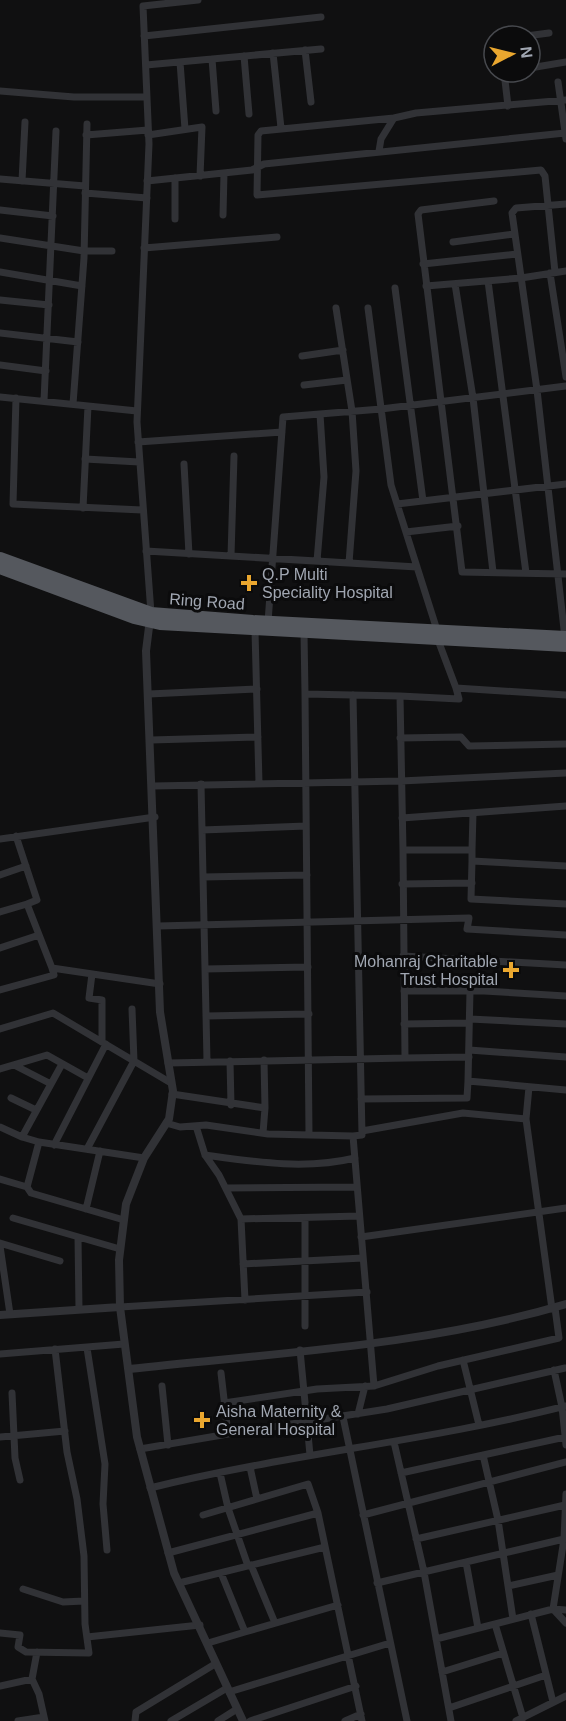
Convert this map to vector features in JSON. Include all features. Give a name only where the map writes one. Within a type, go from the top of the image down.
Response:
[{"type":"highway","name":"Ring Road","points":[[0,558],[150,618],[268,622],[566,646]]},
{"type":"highway","name":"Ring Road","points":[[0,568],[150,618],[255,631],[566,637]]},
{"type":"street","points":[[198,0],[143,3],[148,133],[137,411],[150,618],[146,651],[155,818],[160,1012],[172,1094],[166,1123],[144,1158],[126,1204],[120,1249],[120,1307],[140,1449],[168,1552],[179,1583],[243,1721]]},
{"type":"street","points":[[144,36],[321,17]]},
{"type":"street","points":[[542,34],[549,33]]},
{"type":"street","points":[[146,65],[321,49]]},
{"type":"street","points":[[306,50],[311,102]]},
{"type":"street","points":[[273,53],[281,128]]},
{"type":"street","points":[[244,56],[249,114]]},
{"type":"street","points":[[212,59],[216,111]]},
{"type":"street","points":[[180,62],[185,129]]},
{"type":"street","points":[[542,66],[566,62]]},
{"type":"street","points":[[147,181],[224,174],[264,164],[379,151],[566,136],[563,100],[558,82]]},
{"type":"street","points":[[505,84],[508,106]]},
{"type":"street","points":[[0,91],[74,98],[147,97]]},
{"type":"street","points":[[563,100],[416,112],[394,118],[258,132],[255,168],[258,196],[541,170],[545,176],[553,273],[566,377]]},
{"type":"street","points":[[379,151],[381,139],[394,118]]},
{"type":"street","points":[[22,181],[26,122]]},
{"type":"street","points":[[73,405],[84,251],[87,124]]},
{"type":"street","points":[[86,135],[148,133],[202,127],[201,176]]},
{"type":"street","points":[[44,401],[56,131]]},
{"type":"street","points":[[224,174],[224,215]]},
{"type":"street","points":[[175,178],[175,219]]},
{"type":"street","points":[[0,179],[54,184],[147,198]]},
{"type":"street","points":[[494,201],[419,211],[423,264],[455,497],[462,572],[563,573]]},
{"type":"street","points":[[566,204],[513,210],[514,234],[537,390],[547,486],[563,573],[566,646]]},
{"type":"street","points":[[0,210],[53,216]]},
{"type":"street","points":[[453,242],[514,234]]},
{"type":"street","points":[[144,248],[277,237]]},
{"type":"street","points":[[0,238],[84,251],[112,251]]},
{"type":"street","points":[[423,264],[517,254]]},
{"type":"street","points":[[426,286],[521,278],[566,271]]},
{"type":"street","points":[[0,272],[82,286]]},
{"type":"street","points":[[488,281],[526,573]]},
{"type":"street","points":[[455,284],[473,398],[493,572]]},
{"type":"street","points":[[394,288],[423,501]]},
{"type":"street","points":[[0,300],[49,305]]},
{"type":"street","points":[[336,308],[352,411],[356,471],[349,563]]},
{"type":"street","points":[[304,694],[459,699],[391,486],[368,309]]},
{"type":"street","points":[[0,333],[78,342]]},
{"type":"street","points":[[302,356],[343,350]]},
{"type":"street","points":[[0,365],[46,371]]},
{"type":"street","points":[[304,386],[347,380]]},
{"type":"street","points":[[268,622],[283,417],[381,409],[566,386]]},
{"type":"street","points":[[0,397],[137,411]]},
{"type":"street","points":[[16,398],[13,504],[142,510]]},
{"type":"street","points":[[83,508],[88,406]]},
{"type":"street","points":[[317,561],[324,477],[320,414]]},
{"type":"street","points":[[138,442],[282,432]]},
{"type":"street","points":[[231,556],[234,456]]},
{"type":"street","points":[[85,459],[139,462]]},
{"type":"street","points":[[184,464],[189,554]]},
{"type":"street","points":[[397,504],[566,484]]},
{"type":"street","points":[[406,532],[458,526]]},
{"type":"street","points":[[146,551],[417,567]]},
{"type":"street","points":[[255,631],[259,783]]},
{"type":"street","points":[[304,633],[309,1134]]},
{"type":"street","points":[[456,688],[566,695]]},
{"type":"street","points":[[149,694],[257,690]]},
{"type":"street","points":[[166,1123],[180,1127],[196,1126],[263,1133],[362,1135],[353,695]]},
{"type":"street","points":[[400,696],[405,1058]]},
{"type":"street","points":[[151,740],[258,737]]},
{"type":"street","points":[[400,738],[461,737],[469,746],[566,744]]},
{"type":"street","points":[[153,786],[401,781],[566,773]]},
{"type":"street","points":[[201,784],[207,1061]]},
{"type":"street","points":[[402,818],[566,806]]},
{"type":"street","points":[[473,813],[471,899],[566,904]]},
{"type":"street","points":[[0,839],[155,818]]},
{"type":"street","points":[[202,830],[306,826]]},
{"type":"street","points":[[0,912],[36,900],[16,836]]},
{"type":"street","points":[[403,850],[472,850]]},
{"type":"street","points":[[472,861],[566,866]]},
{"type":"street","points":[[0,875],[26,866]]},
{"type":"street","points":[[203,877],[307,875]]},
{"type":"street","points":[[402,884],[472,883]]},
{"type":"street","points":[[0,990],[54,975],[27,904]]},
{"type":"street","points":[[158,927],[469,918],[467,929],[566,934]]},
{"type":"street","points":[[0,948],[39,935]]},
{"type":"street","points":[[403,956],[566,965]]},
{"type":"street","points":[[52,968],[160,984]]},
{"type":"street","points":[[205,969],[308,968]]},
{"type":"street","points":[[54,1144],[104,1043],[102,1000],[89,998],[92,974]]},
{"type":"street","points":[[404,991],[470,991],[566,996]]},
{"type":"street","points":[[361,1099],[467,1098],[470,991]]},
{"type":"street","points":[[87,1149],[134,1061],[132,1009]]},
{"type":"street","points":[[0,1029],[53,1013],[171,1083]]},
{"type":"street","points":[[206,1016],[309,1014]]},
{"type":"street","points":[[404,1024],[470,1021],[566,1024]]},
{"type":"street","points":[[168,1063],[310,1058],[405,1058],[469,1054],[566,1057]]},
{"type":"street","points":[[0,1070],[47,1055],[88,1078]]},
{"type":"street","points":[[263,1133],[264,1060]]},
{"type":"street","points":[[230,1061],[231,1104]]},
{"type":"street","points":[[22,1137],[62,1064]]},
{"type":"street","points":[[14,1065],[51,1084]]},
{"type":"street","points":[[468,1081],[566,1090]]},
{"type":"street","points":[[224,1403],[303,1391],[374,1386],[464,1360],[559,1338],[538,1211],[526,1119],[529,1087]]},
{"type":"street","points":[[172,1094],[265,1108]]},
{"type":"street","points":[[11,1098],[36,1110]]},
{"type":"street","points":[[362,1131],[463,1113],[526,1119]]},
{"type":"street","points":[[196,1126],[205,1155],[226,1188],[241,1219],[245,1300]]},
{"type":"street","points":[[0,1127],[39,1142],[144,1158]]},
{"type":"street","points":[[353,1136],[374,1386]]},
{"type":"street","points":[[27,1187],[39,1142]]},
{"type":"street","points":[[86,1209],[100,1151]]},
{"type":"street","points":[[205,1155],[267,1164],[329,1164],[355,1158]]},
{"type":"street","points":[[0,1179],[27,1187],[31,1193],[124,1220]]},
{"type":"street","points":[[226,1188],[356,1187]]},
{"type":"street","points":[[361,1237],[566,1208]]},
{"type":"street","points":[[241,1219],[359,1216]]},
{"type":"street","points":[[13,1218],[120,1249]]},
{"type":"street","points":[[305,1218],[305,1326]]},
{"type":"street","points":[[78,1237],[79,1310]]},
{"type":"street","points":[[60,1261],[0,1245],[5,1314],[367,1292]]},
{"type":"street","points":[[243,1264],[363,1258]]},
{"type":"street","points":[[129,1369],[370,1343],[440,1333],[566,1304]]},
{"type":"street","points":[[0,1354],[124,1344]]},
{"type":"street","points":[[87,1348],[105,1464],[103,1504],[107,1550]]},
{"type":"street","points":[[0,1634],[20,1635],[18,1647],[26,1652],[89,1653],[84,1601],[84,1556],[65,1431],[56,1349]]},
{"type":"street","points":[[300,1350],[310,1455]]},
{"type":"street","points":[[464,1360],[479,1425]]},
{"type":"street","points":[[140,1449],[343,1417],[565,1368]]},
{"type":"street","points":[[554,1370],[564,1407],[566,1445]]},
{"type":"street","points":[[221,1373],[228,1434]]},
{"type":"street","points":[[162,1386],[168,1445]]},
{"type":"street","points":[[358,1414],[365,1386]]},
{"type":"street","points":[[12,1393],[14,1436],[20,1480]]},
{"type":"street","points":[[150,1488],[564,1407]]},
{"type":"street","points":[[343,1417],[406,1721]]},
{"type":"street","points":[[0,1437],[65,1431]]},
{"type":"street","points":[[401,1473],[483,1455],[565,1432]]},
{"type":"street","points":[[394,1442],[424,1572],[451,1721]]},
{"type":"street","points":[[483,1455],[498,1520],[513,1619]]},
{"type":"street","points":[[363,1515],[566,1462]]},
{"type":"street","points":[[250,1467],[256,1499]]},
{"type":"street","points":[[220,1473],[236,1534],[275,1623]]},
{"type":"street","points":[[203,1515],[308,1484],[318,1513],[362,1718],[345,1721]]},
{"type":"street","points":[[566,1494],[564,1539],[553,1608],[566,1623]]},
{"type":"street","points":[[416,1539],[566,1504]]},
{"type":"street","points":[[168,1552],[318,1513]]},
{"type":"street","points":[[377,1583],[564,1539]]},
{"type":"street","points":[[179,1583],[325,1547]]},
{"type":"street","points":[[466,1562],[478,1628]]},
{"type":"street","points":[[221,1572],[245,1632]]},
{"type":"street","points":[[508,1586],[558,1575]]},
{"type":"street","points":[[23,1589],[63,1602],[84,1601]]},
{"type":"street","points":[[208,1644],[339,1605]]},
{"type":"street","points":[[436,1639],[553,1608],[566,1610]]},
{"type":"street","points":[[531,1614],[553,1702]]},
{"type":"street","points":[[495,1624],[519,1719],[566,1696]]},
{"type":"street","points":[[87,1637],[200,1625]]},
{"type":"street","points":[[171,1721],[228,1690],[390,1643]]},
{"type":"street","points":[[18,1721],[45,1719],[32,1679],[37,1652]]},
{"type":"street","points":[[442,1672],[503,1653]]},
{"type":"street","points":[[135,1721],[136,1712],[215,1664]]},
{"type":"street","points":[[448,1708],[546,1675]]},
{"type":"street","points":[[0,1686],[32,1679]]},
{"type":"street","points":[[250,1721],[356,1686]]},
{"type":"street","points":[[218,1721],[237,1709]]},
{"type":"street","points":[[531,1713],[535,1721]]},
{"type":"place","name":"Q.P Multi Speciality Hospital","points":[[249,583]]},
{"type":"place","name":"Mohanraj Charitable Trust Hospital","points":[[511,970]]},
{"type":"place","name":"Aisha Maternity & General Hospital","points":[[202,1420]]}]
